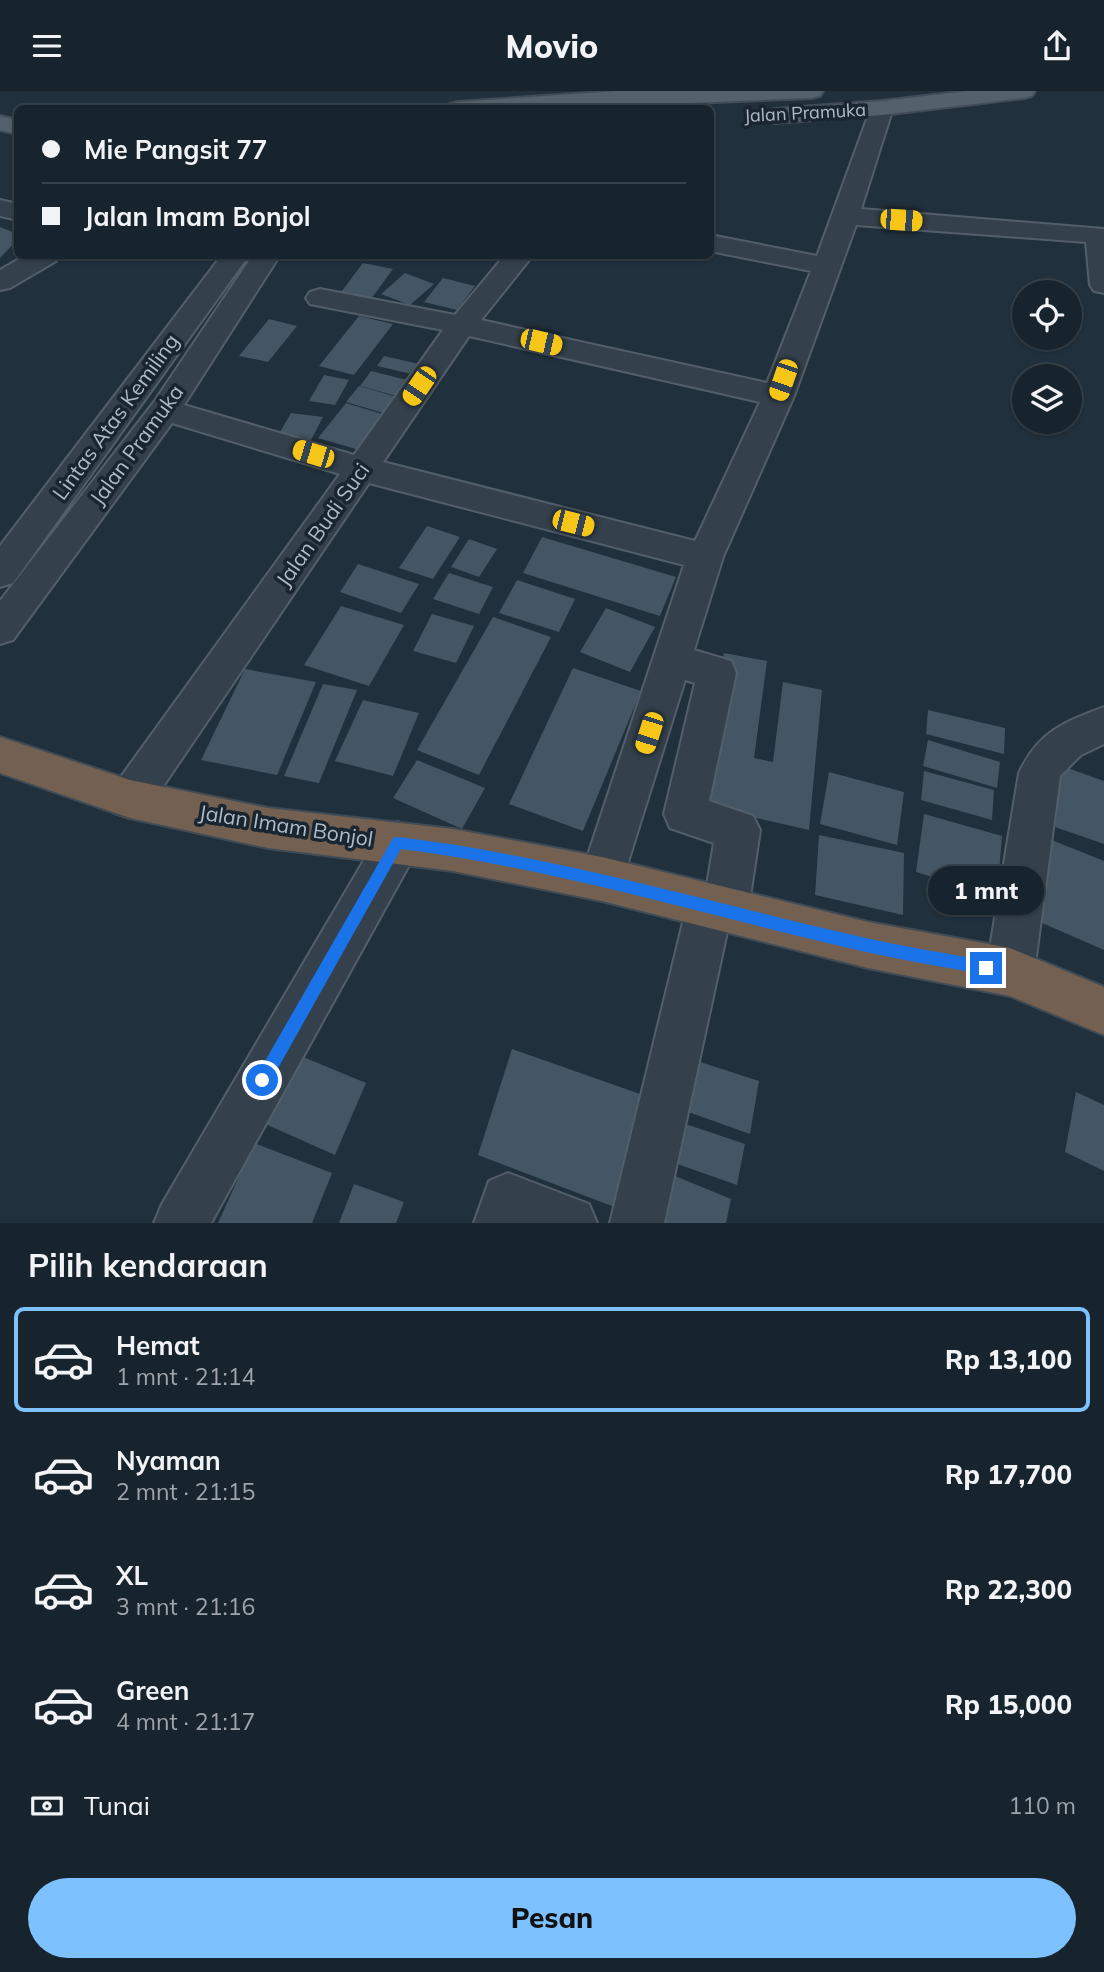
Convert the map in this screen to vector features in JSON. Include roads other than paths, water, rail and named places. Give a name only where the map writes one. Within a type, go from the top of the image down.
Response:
[{"type":"highway","name":"Jalan Imam Bonjol","points":[[0,755],[130,799],[268,828],[453,850],[602,879],[867,945],[1010,972],[1104,1011]]},
{"type":"main road","name":"Jalan Pramuka","points":[[553,105],[812,91]]},
{"type":"main road","name":"Jalan Pramuka","points":[[759,116],[881,108],[1024,91]]},
{"type":"street","points":[[602,879],[705,557],[778,396],[846,216],[881,108]]},
{"type":"street","points":[[846,216],[1101,235],[1104,285]]},
{"type":"street","points":[[714,244],[826,266]]},
{"type":"street","points":[[0,282],[39,259]]},
{"type":"street","name":"Lintas Atas Kemiling","points":[[0,573],[231,259]]},
{"type":"street","name":"Jalan Pramuka","points":[[0,629],[165,410],[264,259]]},
{"type":"street","name":"Jalan Budi Suci","points":[[130,799],[462,325],[517,259]]},
{"type":"street","points":[[320,298],[462,325],[778,396]]},
{"type":"street","points":[[165,410],[362,469],[705,557]]},
{"type":"street","points":[[637,1223],[738,829],[685,814],[717,673],[673,660]]},
{"type":"street","points":[[1010,972],[1040,773],[1048,757],[1060,747],[1104,725]]},
{"type":"street","points":[[181,1223],[398,843]]},
{"type":"street","points":[[501,1223],[508,1200],[570,1223]]}]
